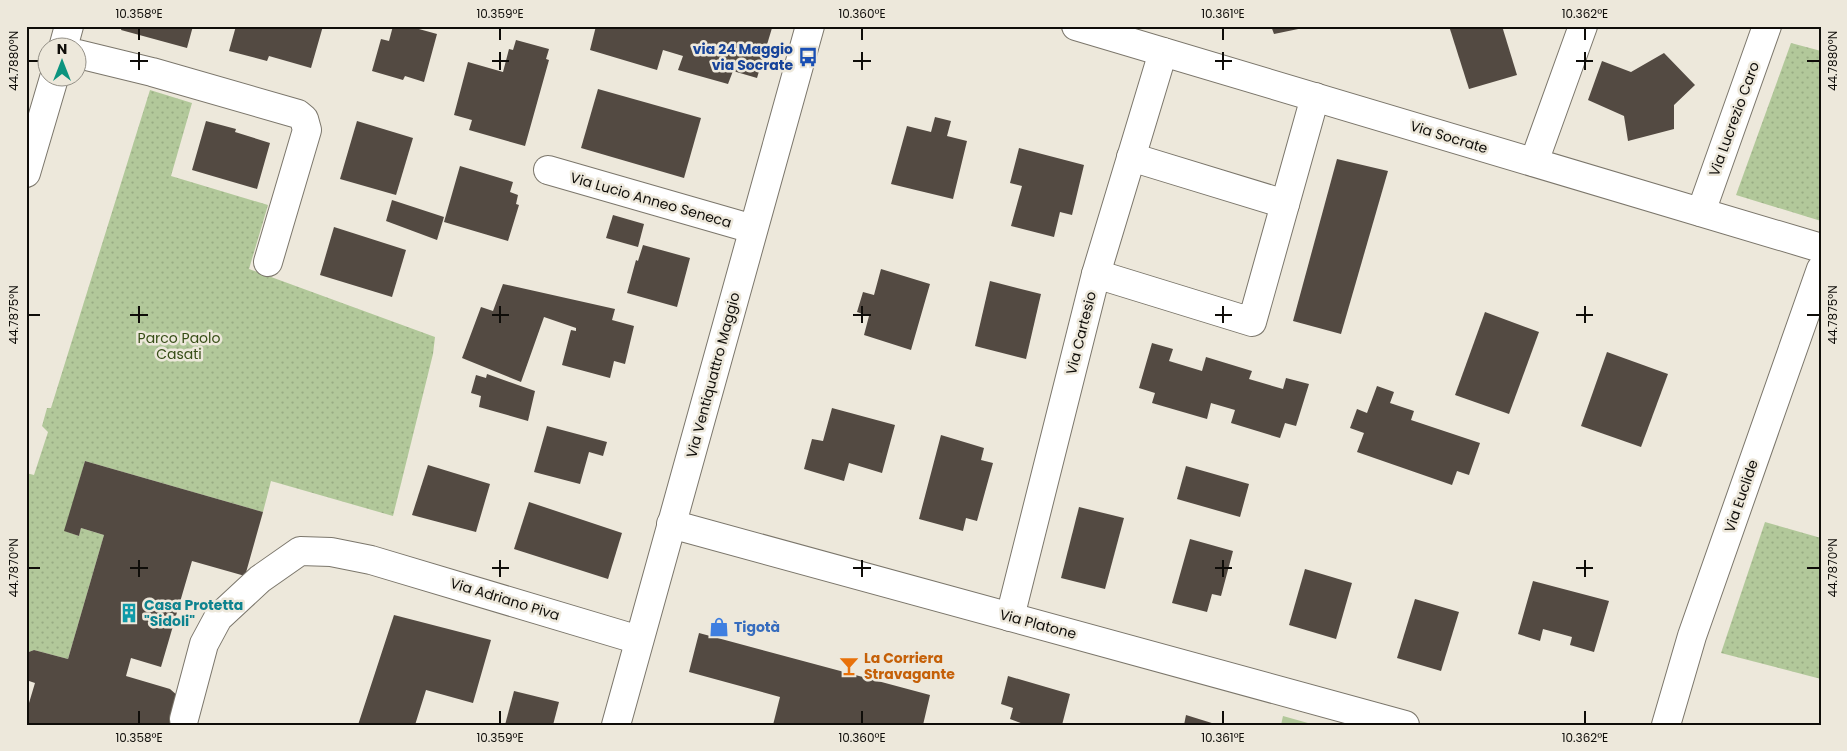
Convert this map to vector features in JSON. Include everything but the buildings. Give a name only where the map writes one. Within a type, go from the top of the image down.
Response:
[{"type":"street","points":[[65,38],[69,26]]},
{"type":"street","name":"Via Ventiquattro Maggio","points":[[616,725],[810,26]]},
{"type":"street","name":"Via Socrate","points":[[1076,26],[1821,248]]},
{"type":"street","points":[[1534,162],[1583,26]]},
{"type":"street","name":"Via Lucrezio Caro","points":[[1701,212],[1767,26]]},
{"type":"street","name":"Via Cartesio","points":[[1010,617],[1096,274],[1162,52]]},
{"type":"street","points":[[88,57],[165,76],[298,114],[304,119],[307,130],[268,262]]},
{"type":"street","points":[[26,173],[51,88]]},
{"type":"street","points":[[1096,274],[1252,322],[1316,97]]},
{"type":"street","points":[[1131,157],[1285,204]]},
{"type":"street","name":"Via Lucio Anneo Seneca","points":[[548,170],[753,229]]},
{"type":"street","name":"Via Euclide","points":[[1666,725],[1692,636],[1821,269]]},
{"type":"street","name":"Via Platone","points":[[671,524],[1405,725]]},
{"type":"street","name":"Via Adriano Piva","points":[[184,719],[204,644],[218,618],[260,579],[300,551],[331,552],[371,560],[639,640]]},
{"type":"green space","points":[[1791,43],[1821,51],[1821,221],[1736,195]]},
{"type":"green space","name":"Parco Paolo Casati","points":[[150,90],[192,103],[171,176],[268,205],[249,269],[435,337],[433,354],[393,516],[271,481],[263,512],[85,461],[65,531],[79,536],[81,528],[104,535],[68,659],[34,650],[26,653],[26,473],[34,475],[48,432],[42,426],[47,408],[51,408]]},
{"type":"green space","points":[[1765,522],[1821,538],[1821,679],[1721,653]]},
{"type":"green space","points":[[1283,716],[1315,725],[1281,725]]},
{"type":"place","name":"via 24 Maggio via Socrate","points":[[808,57]]},
{"type":"place","name":"Casa Protetta \"Sidoli\"","points":[[129,613]]},
{"type":"place","name":"Tigotà","points":[[719,627]]},
{"type":"place","name":"La Corriera Stravagante","points":[[849,666]]}]
